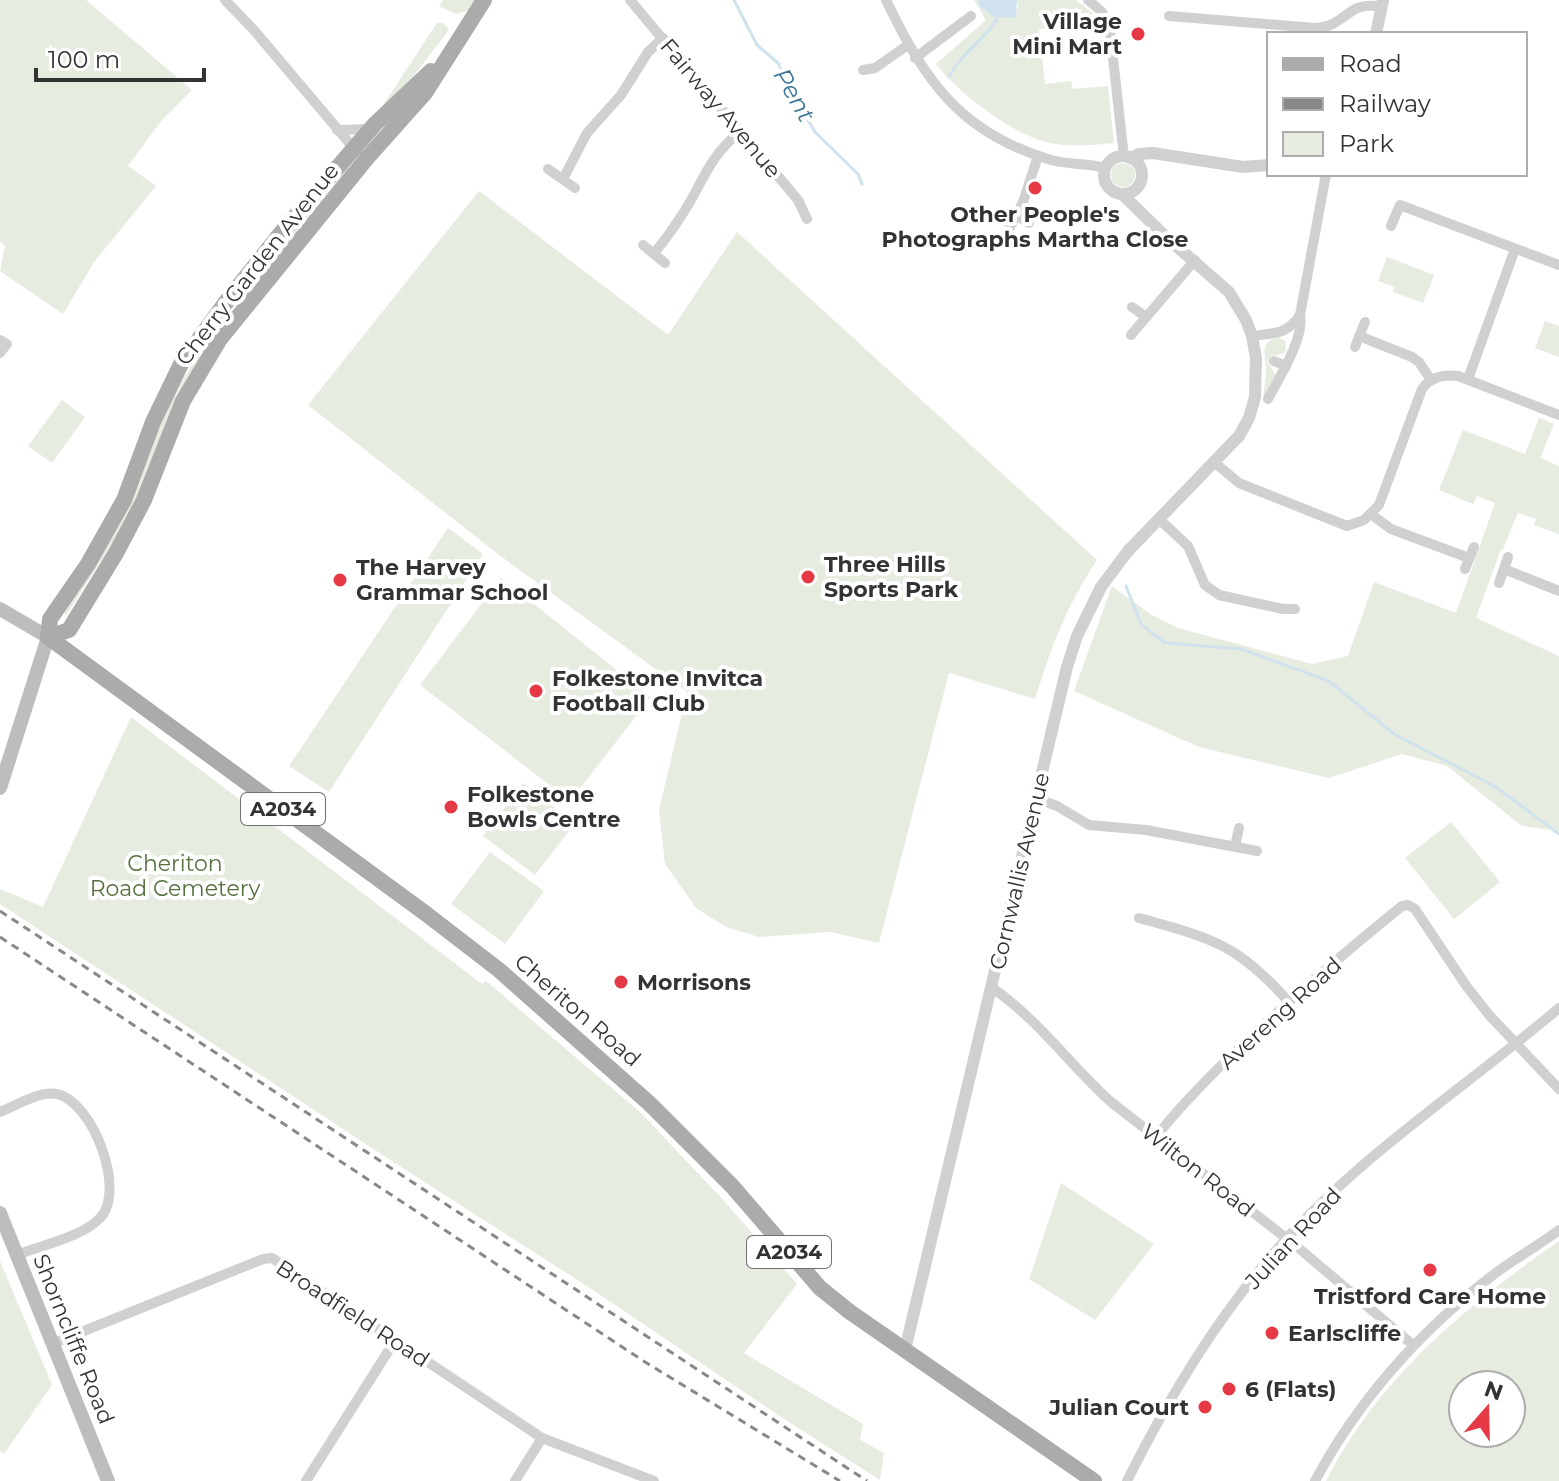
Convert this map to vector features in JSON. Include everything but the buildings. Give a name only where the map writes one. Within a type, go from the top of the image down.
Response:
[{"type":"main road","name":"Cherry Garden Avenue","points":[[447,56],[443,68],[425,93],[360,155],[220,339],[197,373],[170,429],[144,500],[129,529],[69,630],[48,637],[50,619],[97,548],[124,500],[153,422],[181,364],[242,282],[339,168],[360,155],[371,129],[447,56],[484,0]]},
{"type":"main road","name":"Cheriton Road","points":[[0,609],[48,637],[499,970],[627,1081],[687,1140],[737,1191],[820,1288],[1094,1481]]},
{"type":"main road","points":[[2,777],[48,637]]},
{"type":"main road","name":"Shorncliffe Road","points":[[0,1213],[108,1481]]},
{"type":"street","points":[[225,0],[360,155]]},
{"type":"street","name":"Fairway Avenue","points":[[630,0],[798,200],[807,219]]},
{"type":"street","points":[[886,0],[915,58],[955,108],[993,134],[1038,156],[1106,168]]},
{"type":"street","points":[[1088,0],[1102,12],[1110,31],[1127,157]]},
{"type":"street","points":[[1169,16],[1315,28],[1337,23],[1350,10],[1361,5],[1383,4],[1376,32]]},
{"type":"street","points":[[915,58],[971,16]]},
{"type":"street","points":[[563,179],[587,133],[621,95],[648,52],[663,38]]},
{"type":"street","points":[[863,70],[875,68],[908,45]]},
{"type":"street","points":[[337,130],[371,129]]},
{"type":"street","points":[[337,130],[339,168]]},
{"type":"street","points":[[654,253],[677,223],[708,167],[728,141],[741,131]]},
{"type":"street","points":[[1267,165],[1243,167],[1139,154],[1113,159],[1106,168],[1107,185],[1136,206],[1167,238],[1229,292],[1252,336],[1292,327],[1300,315]]},
{"type":"street","points":[[1136,206],[1142,173],[1159,155]]},
{"type":"street","points":[[1008,231],[1017,216],[1038,156]]},
{"type":"street","points":[[1127,157],[1137,163],[1142,173]]},
{"type":"street","points":[[548,169],[575,188]]},
{"type":"street","points":[[1268,399],[1286,366],[1302,325],[1300,315],[1322,176]]},
{"type":"street","points":[[1122,194],[1134,191],[1138,186]]},
{"type":"street","points":[[1391,226],[1400,205],[1559,265]]},
{"type":"street","points":[[1017,216],[1029,223]]},
{"type":"street","points":[[643,245],[665,263]]},
{"type":"street","points":[[1468,379],[1515,249]]},
{"type":"street","points":[[1131,335],[1195,260]]},
{"type":"street","points":[[1132,307],[1146,317]]},
{"type":"street","points":[[1365,322],[1357,342],[1412,357],[1431,380]]},
{"type":"street","name":"Cornwallis Avenue","points":[[905,1350],[1067,667],[1088,610],[1114,568],[1246,426],[1255,397],[1256,358],[1252,336]]},
{"type":"street","points":[[1274,361],[1286,366]]},
{"type":"street","points":[[1214,462],[1239,483],[1335,523],[1355,525],[1372,515],[1379,505],[1422,389],[1431,380],[1445,375],[1468,379],[1559,415]]},
{"type":"street","points":[[1372,515],[1391,529],[1467,564],[1474,547]]},
{"type":"street","points":[[1159,519],[1188,546],[1205,585],[1219,595],[1295,609]]},
{"type":"street","points":[[1499,583],[1508,557]]},
{"type":"street","points":[[1504,569],[1559,591]]},
{"type":"street","points":[[1036,798],[1057,806],[1089,825],[1146,830],[1257,851]]},
{"type":"street","points":[[1235,846],[1239,828]]},
{"type":"street","name":"Avereng Road","points":[[1155,1138],[1209,1077],[1289,1002],[1402,906],[1415,909],[1467,987],[1516,1045]]},
{"type":"street","points":[[1139,918],[1196,933],[1227,946],[1255,967],[1289,1002]]},
{"type":"street","name":"Wilton Road","points":[[991,987],[1018,1008],[1087,1081],[1155,1138],[1287,1239],[1413,1345]]},
{"type":"street","name":"Julian Road","points":[[1127,1481],[1158,1419],[1198,1352],[1224,1315],[1287,1239],[1380,1150],[1559,1008]]},
{"type":"street","points":[[1516,1045],[1559,1089]]},
{"type":"street","points":[[0,1112],[52,1093],[72,1099],[86,1116],[109,1168],[111,1180],[110,1195],[101,1218],[87,1228],[17,1255]]},
{"type":"street","points":[[1315,1481],[1360,1408],[1413,1345],[1494,1275],[1559,1230]]},
{"type":"street","name":"Broadfield Road","points":[[54,1343],[272,1258],[542,1438],[654,1481]]},
{"type":"street","points":[[306,1481],[396,1339]]},
{"type":"street","points":[[515,1481],[542,1438]]},
{"type":"green space","points":[[0,0],[86,0],[192,90],[161,121],[128,166],[156,186],[94,262],[63,314],[0,271],[5,246],[0,242]]},
{"type":"green space","points":[[443,0],[476,0],[470,10],[456,14],[439,6]]},
{"type":"green space","points":[[974,0],[978,0],[979,6],[993,17],[1018,9],[1017,0],[1076,0],[1094,14],[1073,17],[1066,26],[1039,29],[1045,84],[1071,81],[1073,89],[1108,86],[1114,143],[1063,145],[1032,137],[1001,121],[945,75],[936,64],[986,20]]},
{"type":"green space","points":[[437,23],[443,23],[448,28],[447,33],[410,80],[376,116]]},
{"type":"green space","points":[[1123,163],[1132,166],[1135,175],[1132,184],[1123,187],[1114,184],[1111,175],[1114,166]]},
{"type":"green space","points":[[347,166],[350,170],[222,321],[224,311]]},
{"type":"green space","name":"Three Hills Sports Park","points":[[479,191],[668,335],[737,232],[1097,560],[1060,628],[1035,699],[949,673],[879,943],[831,932],[759,937],[726,927],[696,908],[665,864],[659,810],[687,692],[502,557],[308,405]]},
{"type":"green space","points":[[1387,257],[1434,275],[1423,303],[1393,292],[1394,287],[1378,281]]},
{"type":"green space","points":[[1545,321],[1559,326],[1559,357],[1535,348]]},
{"type":"green space","points":[[1279,337],[1286,342],[1285,353],[1271,356],[1268,362],[1276,376],[1264,399],[1265,350],[1268,342]]},
{"type":"green space","points":[[208,344],[177,397],[131,515],[66,615],[61,611],[171,402],[191,366]]},
{"type":"green space","points":[[62,400],[85,417],[52,463],[28,446]]},
{"type":"green space","points":[[1539,418],[1554,424],[1540,458],[1559,466],[1559,534],[1534,525],[1536,519],[1518,513],[1501,549],[1476,618],[1559,656],[1559,831],[1522,826],[1447,766],[1402,754],[1329,778],[1199,747],[1074,691],[1112,586],[1150,614],[1178,628],[1312,664],[1348,656],[1374,582],[1456,613],[1495,503],[1477,496],[1473,504],[1439,490],[1463,430],[1525,454]]},
{"type":"green space","points":[[448,528],[483,554],[329,792],[289,766]]},
{"type":"green space","name":"Folkestone Invitca Football Club","points":[[501,578],[651,697],[570,801],[420,685]]},
{"type":"green space","name":"Cheriton Road Cemetery","points":[[131,717],[482,984],[486,981],[641,1113],[797,1284],[744,1353],[863,1424],[860,1440],[884,1453],[880,1480],[0,904],[0,889],[43,907]]},
{"type":"green space","points":[[523,783],[575,823],[535,875],[483,836]]},
{"type":"green space","points":[[1451,822],[1500,882],[1454,919],[1405,858]]},
{"type":"green space","points":[[490,852],[544,891],[505,944],[451,904]]},
{"type":"green space","points":[[1061,1183],[1154,1244],[1095,1320],[1029,1279]]},
{"type":"green space","points":[[1559,1241],[1559,1481],[1326,1481],[1347,1444],[1398,1377],[1490,1292]]},
{"type":"green space","points":[[0,1261],[52,1385],[4,1454],[0,1451]]},
{"type":"water","points":[[978,0],[1017,0],[1016,18],[993,17],[979,6]]},
{"type":"waterway","name":"Pent","points":[[734,0],[757,45],[778,63],[815,132],[858,174],[862,184]]},
{"type":"waterway","points":[[949,77],[997,19]]},
{"type":"waterway","points":[[1126,586],[1141,624],[1165,643],[1241,649],[1329,681],[1394,734],[1496,787],[1559,834]]},
{"type":"railway","points":[[0,911],[867,1481]]},
{"type":"railway","points":[[0,937],[645,1362],[840,1481]]},
{"type":"place","name":"Village Mini Mart","points":[[1138,34]]},
{"type":"place","name":"Other People's Photographs Martha Close","points":[[1035,188]]},
{"type":"place","name":"Three Hills Sports Park","points":[[808,577]]},
{"type":"place","name":"The Harvey Grammar School","points":[[340,580]]},
{"type":"place","name":"Folkestone Invitca Football Club","points":[[536,691]]},
{"type":"place","name":"Folkestone Bowls Centre","points":[[451,807]]},
{"type":"place","name":"Morrisons","points":[[621,982]]},
{"type":"place","name":"Tristford Care Home","points":[[1430,1270]]},
{"type":"place","name":"Earlscliffe","points":[[1272,1333]]},
{"type":"place","name":"6 (Flats)","points":[[1229,1389]]},
{"type":"place","name":"Julian Court","points":[[1205,1407]]}]
